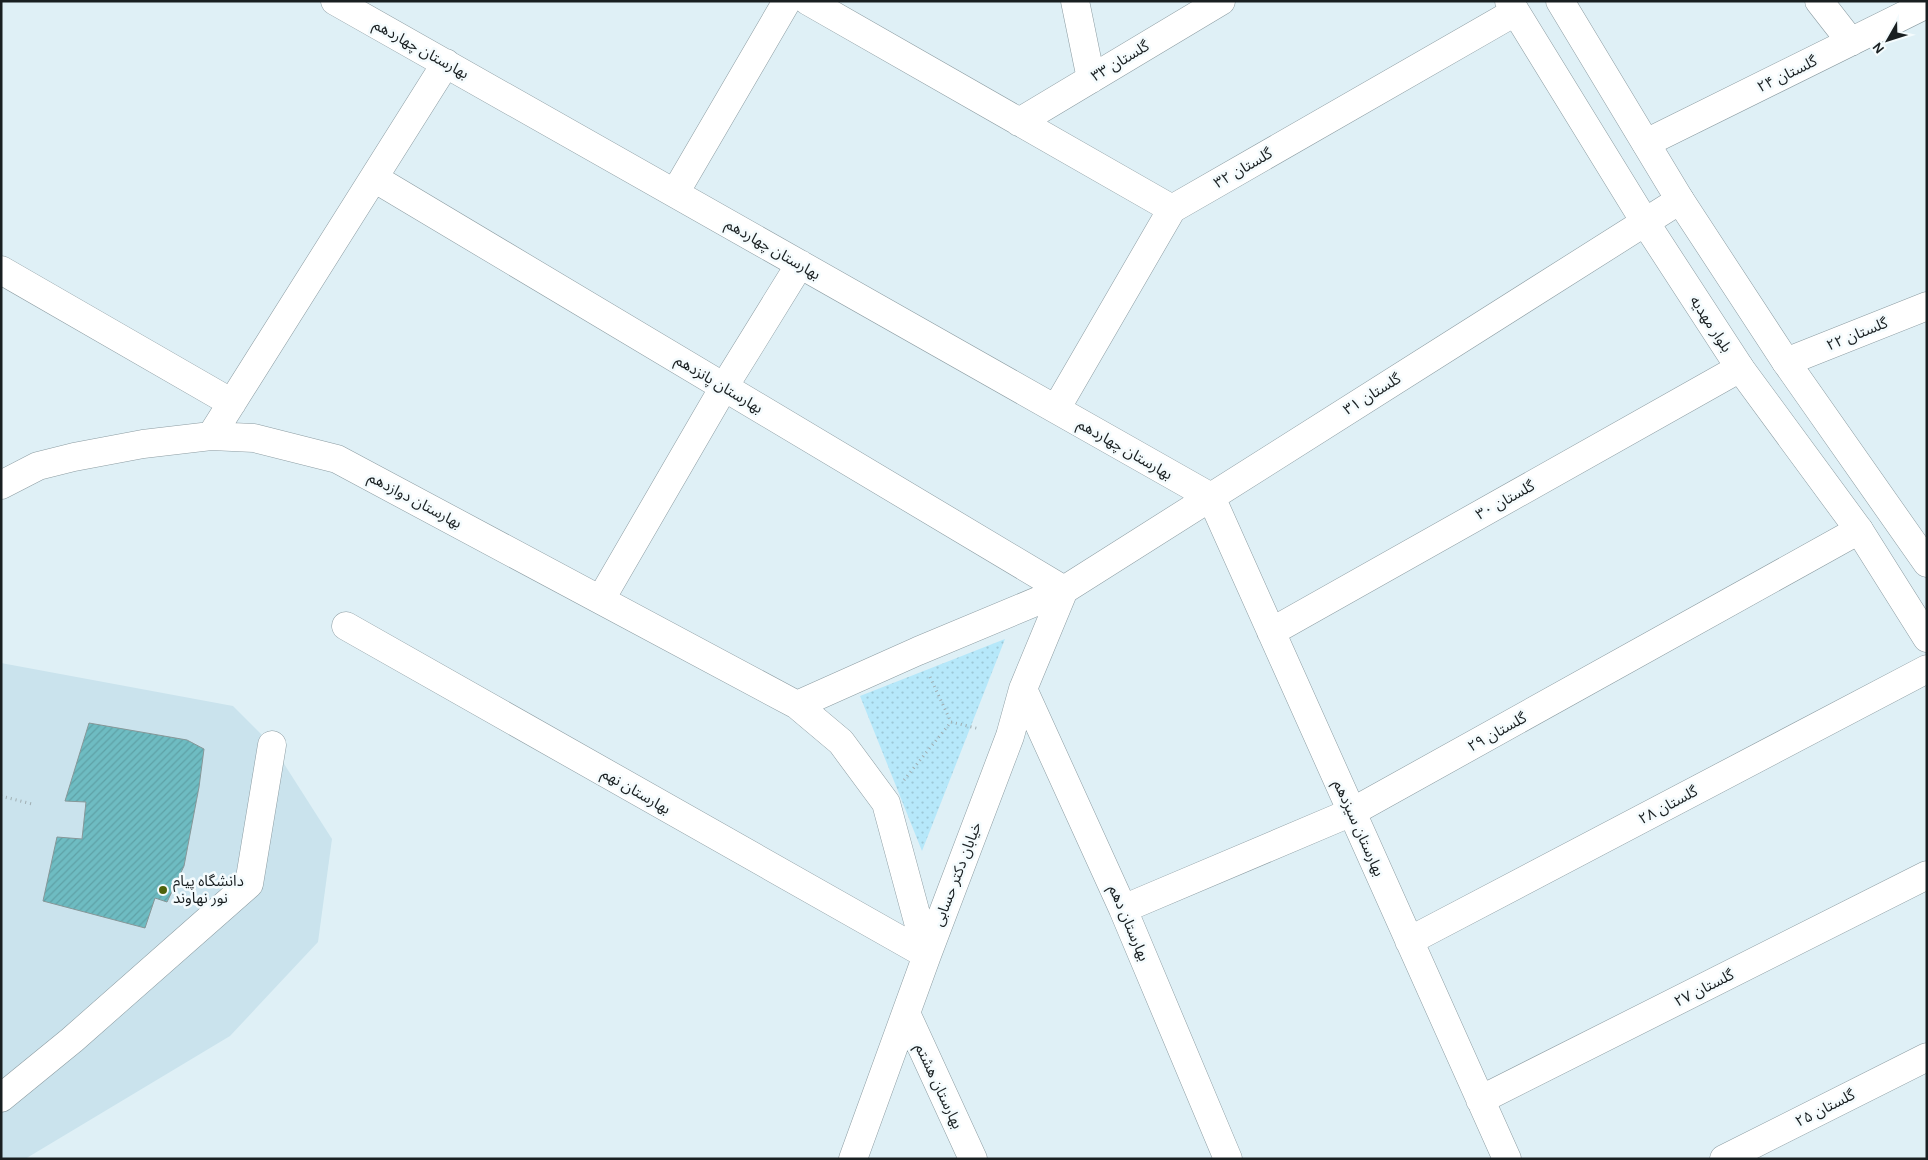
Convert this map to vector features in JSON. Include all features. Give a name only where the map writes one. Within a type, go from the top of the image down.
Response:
[{"type":"street","name":"بهارستان چهاردهم","points":[[335,1],[1211,497]]},
{"type":"street","points":[[675,193],[787,1]]},
{"type":"street","points":[[808,1],[1172,209],[1056,409]]},
{"type":"street","points":[[1075,1],[1091,79]]},
{"type":"street","name":"گلستان ۳۳","points":[[1019,122],[1221,1]]},
{"type":"street","points":[[1560,1],[1680,200],[1786,362],[1927,563]]},
{"type":"street","points":[[1819,1],[1851,42]]},
{"type":"street","name":"گلستان ۲۴","points":[[1646,143],[1927,4]]},
{"type":"street","name":"گلستان ۳۲","points":[[1172,209],[1512,7]]},
{"type":"street","name":"بلوار مهدیه","points":[[1512,7],[1645,222],[1740,368],[1859,530],[1927,638]]},
{"type":"street","points":[[211,436],[446,64]]},
{"type":"street","name":"بهارستان پانزدهم","points":[[374,178],[1064,590]]},
{"type":"street","name":"گلستان ۳۱","points":[[797,705],[918,651],[1064,590],[1680,200]]},
{"type":"street","points":[[601,599],[724,387],[800,264]]},
{"type":"street","points":[[1,270],[232,403]]},
{"type":"street","name":"گلستان ۲۲","points":[[1786,362],[1927,306]]},
{"type":"street","name":"گلستان ۳۰","points":[[1271,632],[1740,368]]},
{"type":"street","name":"بهارستان دوازدهم","points":[[1,485],[38,466],[74,457],[143,444],[211,436],[254,438],[336,459],[797,705],[841,742],[886,802]]},
{"type":"street","name":"بهارستان سیزدهم","points":[[1211,497],[1507,1159]]},
{"type":"street","name":"گلستان ۲۹","points":[[1124,908],[1352,812],[1859,530]]},
{"type":"street","name":"خیابان دکتر حسابی","points":[[853,1159],[927,955],[1010,736],[1023,689],[1064,590]]},
{"type":"street","name":"بهارستان نهم","points":[[346,626],[927,955]]},
{"type":"street","name":"گلستان ۲۸","points":[[1409,941],[1927,669]]},
{"type":"street","name":"بهارستان دهم","points":[[1023,689],[1124,908],[1228,1159]]},
{"type":"street","points":[[1,1098],[72,1040],[249,884],[272,745]]},
{"type":"street","points":[[886,802],[927,955]]},
{"type":"street","name":"گلستان ۲۷","points":[[1480,1100],[1927,875]]},
{"type":"street","name":"بهارستان هشتم","points":[[906,1012],[973,1159]]},
{"type":"street","name":"گلستان ۲۵","points":[[1724,1159],[1927,1057]]},
{"type":"path","points":[[886,802],[951,722],[918,651]]},
{"type":"path","points":[[1,796],[32,804]]},
{"type":"shaded area","points":[[1005,639],[922,851],[860,696]]},
{"type":"shaded area","name":"دانشگاه پیام نور نهاوند","points":[[1,663],[233,706],[272,745],[332,839],[318,942],[230,1036],[25,1159],[1,1159]]},
{"type":"building","name":"دانشگاه پیام نور نهاوند","points":[[89,723],[187,740],[204,749],[184,866],[167,902],[155,898],[145,928],[43,901],[57,837],[82,839],[86,802],[65,801]]},
{"type":"place","name":"دانشگاه پیام نور نهاوند","points":[[163,890]]}]
